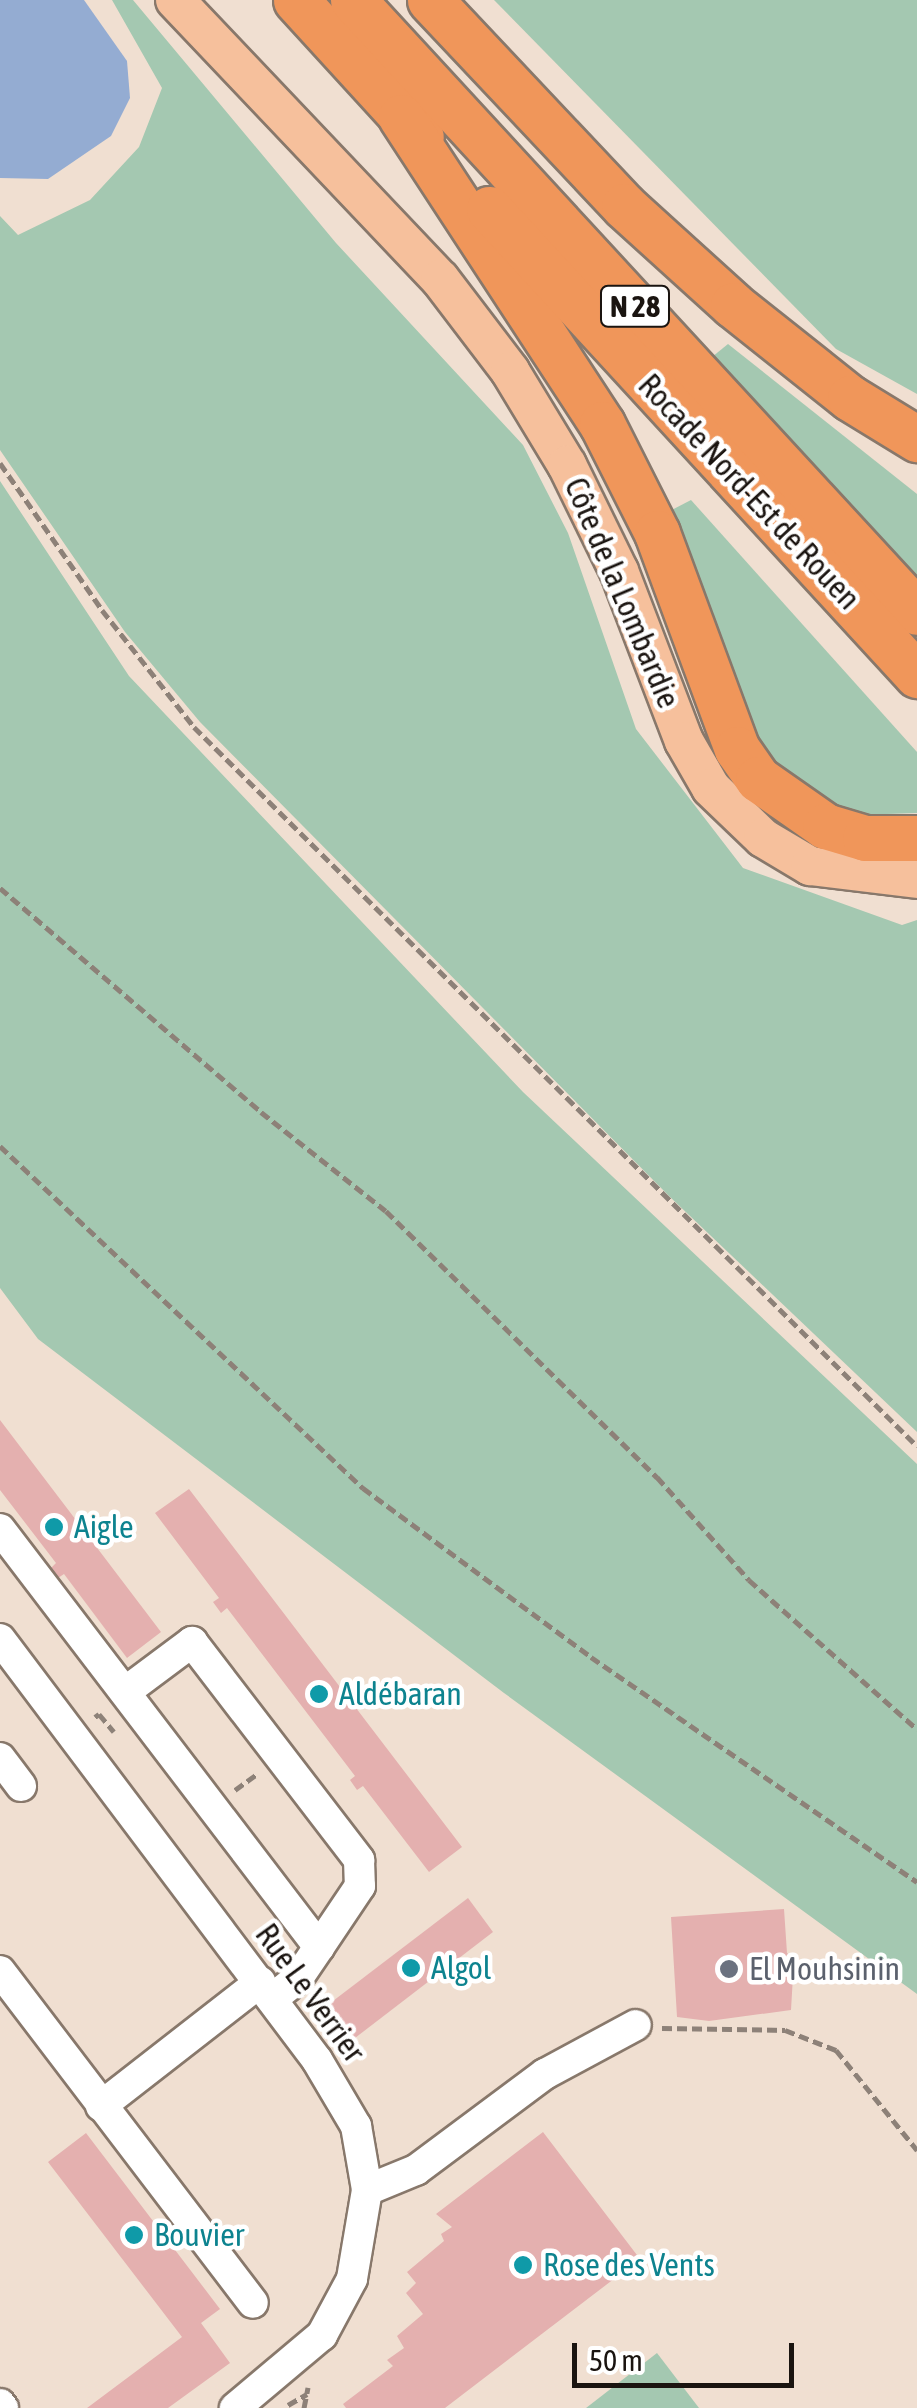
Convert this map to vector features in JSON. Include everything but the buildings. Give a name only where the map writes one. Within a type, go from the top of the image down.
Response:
[{"type":"highway","name":"Rocade Nord-Est de Rouen","points":[[296,0],[917,675]]},
{"type":"highway","name":"Rocade Nord-Est de Rouen","points":[[353,0],[917,612]]},
{"type":"highway","points":[[430,0],[624,206],[720,293],[850,398],[917,439]]},
{"type":"highway","points":[[401,116],[602,424],[657,532],[737,748],[758,779],[825,826],[865,838],[917,838]]},
{"type":"main road","name":"Côte de la Lombardie","points":[[174,0],[440,280],[510,372],[610,554],[678,726],[711,788],[738,818],[798,861],[839,874],[917,879]]},
{"type":"street","points":[[0,1529],[319,1946]]},
{"type":"street","name":"Rue Le Verrier","points":[[0,1639],[343,2096],[356,2126],[367,2190],[361,2247],[340,2307],[298,2361],[235,2408]]},
{"type":"street","points":[[101,2106],[266,1991],[298,1978],[360,1886],[362,1871],[192,1642],[125,1692]]},
{"type":"street","points":[[0,1758],[20,1786]]},
{"type":"street","points":[[0,1971],[254,2303]]},
{"type":"street","points":[[367,2190],[416,2170],[545,2074],[636,2025]]},
{"type":"path","points":[[0,463],[194,727],[917,1446]]},
{"type":"path","points":[[0,888],[260,1112],[386,1211],[657,1478],[750,1580],[917,1728]]},
{"type":"path","points":[[0,1146],[363,1488],[917,1882]]},
{"type":"path","points":[[107,1723],[113,1732]]},
{"type":"path","points":[[213,1807],[280,1756]]},
{"type":"path","points":[[636,2025],[692,2032],[785,2030],[836,2050],[917,2150]]},
{"type":"path","points":[[284,2408],[307,2394]]},
{"type":"green space","points":[[112,0],[133,0],[336,243],[523,445],[568,533],[636,729],[743,868],[902,925],[917,920],[917,1432],[669,1196],[200,722],[125,632],[0,450],[0,216],[18,235],[90,200],[139,147],[162,88]]},
{"type":"green space","points":[[494,0],[917,0],[917,394],[836,349]]},
{"type":"green space","points":[[728,344],[917,494],[917,584],[712,357]]},
{"type":"green space","points":[[0,481],[129,676],[523,1092],[917,1464],[917,1994],[504,1693],[38,1339],[0,1288]]},
{"type":"green space","points":[[691,500],[917,752],[917,813],[857,815],[814,804],[772,767],[737,716],[664,514]]},
{"type":"green space","points":[[657,2353],[699,2408],[586,2408]]},
{"type":"water","points":[[0,0],[84,0],[127,61],[130,98],[111,136],[48,179],[0,178]]},
{"type":"place","name":"Aigle","points":[[54,1527]]},
{"type":"place","name":"Aldébaran","points":[[319,1694]]},
{"type":"place","name":"Algol","points":[[411,1968]]},
{"type":"place","name":"El Mouhsinin","points":[[729,1969]]},
{"type":"place","name":"Bouvier","points":[[134,2235]]},
{"type":"place","name":"Rose des Vents","points":[[523,2265]]}]
